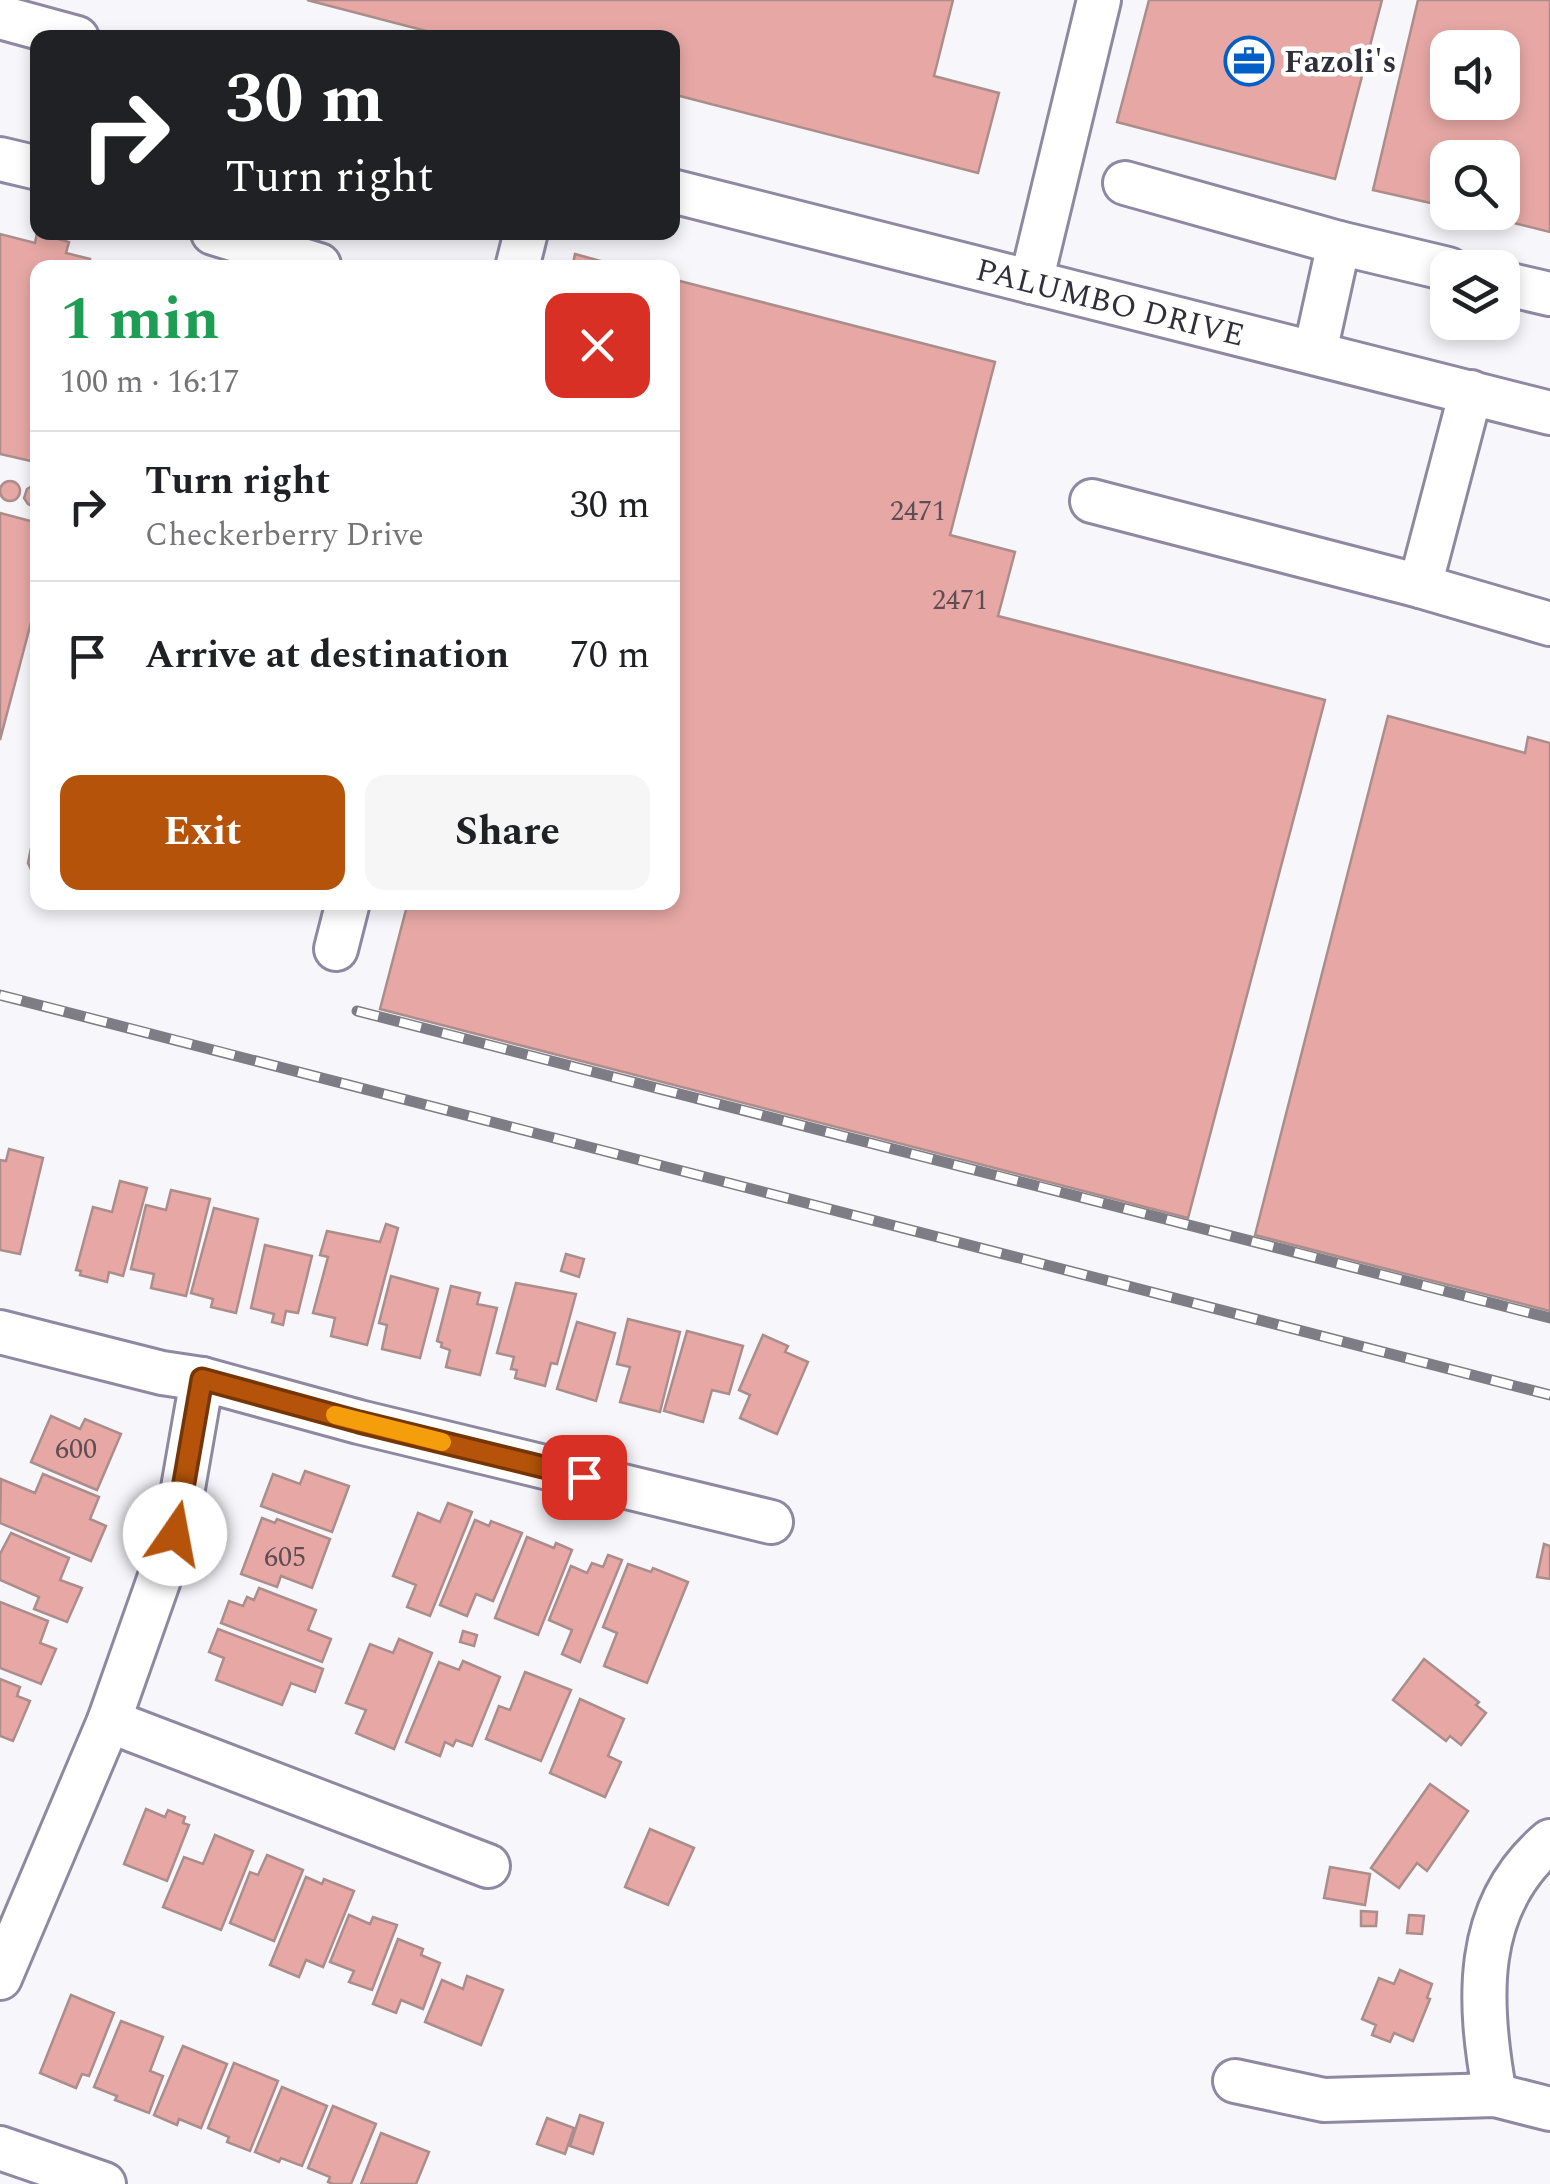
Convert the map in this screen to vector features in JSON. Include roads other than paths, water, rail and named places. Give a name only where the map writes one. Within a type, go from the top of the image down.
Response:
[{"type":"street","points":[[1030,282],[1098,0]]},
{"type":"street","points":[[0,17],[48,30]]},
{"type":"street","points":[[0,159],[30,166]]},
{"type":"street","points":[[1125,183],[1430,265]]},
{"type":"street","name":"PALUMBO DRIVE","points":[[680,193],[1550,413]]},
{"type":"street","points":[[236,240],[302,260]]},
{"type":"street","points":[[1315,352],[1340,243]]},
{"type":"street","points":[[1520,286],[1550,294]]},
{"type":"street","points":[[1420,586],[1471,392]]},
{"type":"street","points":[[1092,501],[1550,624]]},
{"type":"street","points":[[336,949],[346,910]]},
{"type":"street","points":[[0,1332],[771,1522]]},
{"type":"street","points":[[0,1978],[109,1721],[175,1534],[202,1379]]},
{"type":"street","points":[[109,1721],[488,1866]]},
{"type":"street","points":[[1495,2095],[1485,2043],[1485,1972],[1494,1919],[1510,1886],[1532,1856],[1550,1841]]},
{"type":"street","points":[[1235,2081],[1324,2100],[1495,2095],[1550,2109]]},
{"type":"street","points":[[0,2148],[104,2184]]},
{"type":"railway","points":[[0,995],[1550,1395]]},
{"type":"railway","points":[[357,1011],[1550,1318]]},
{"type":"place","name":"Fazoli's","points":[[1249,61]]}]
